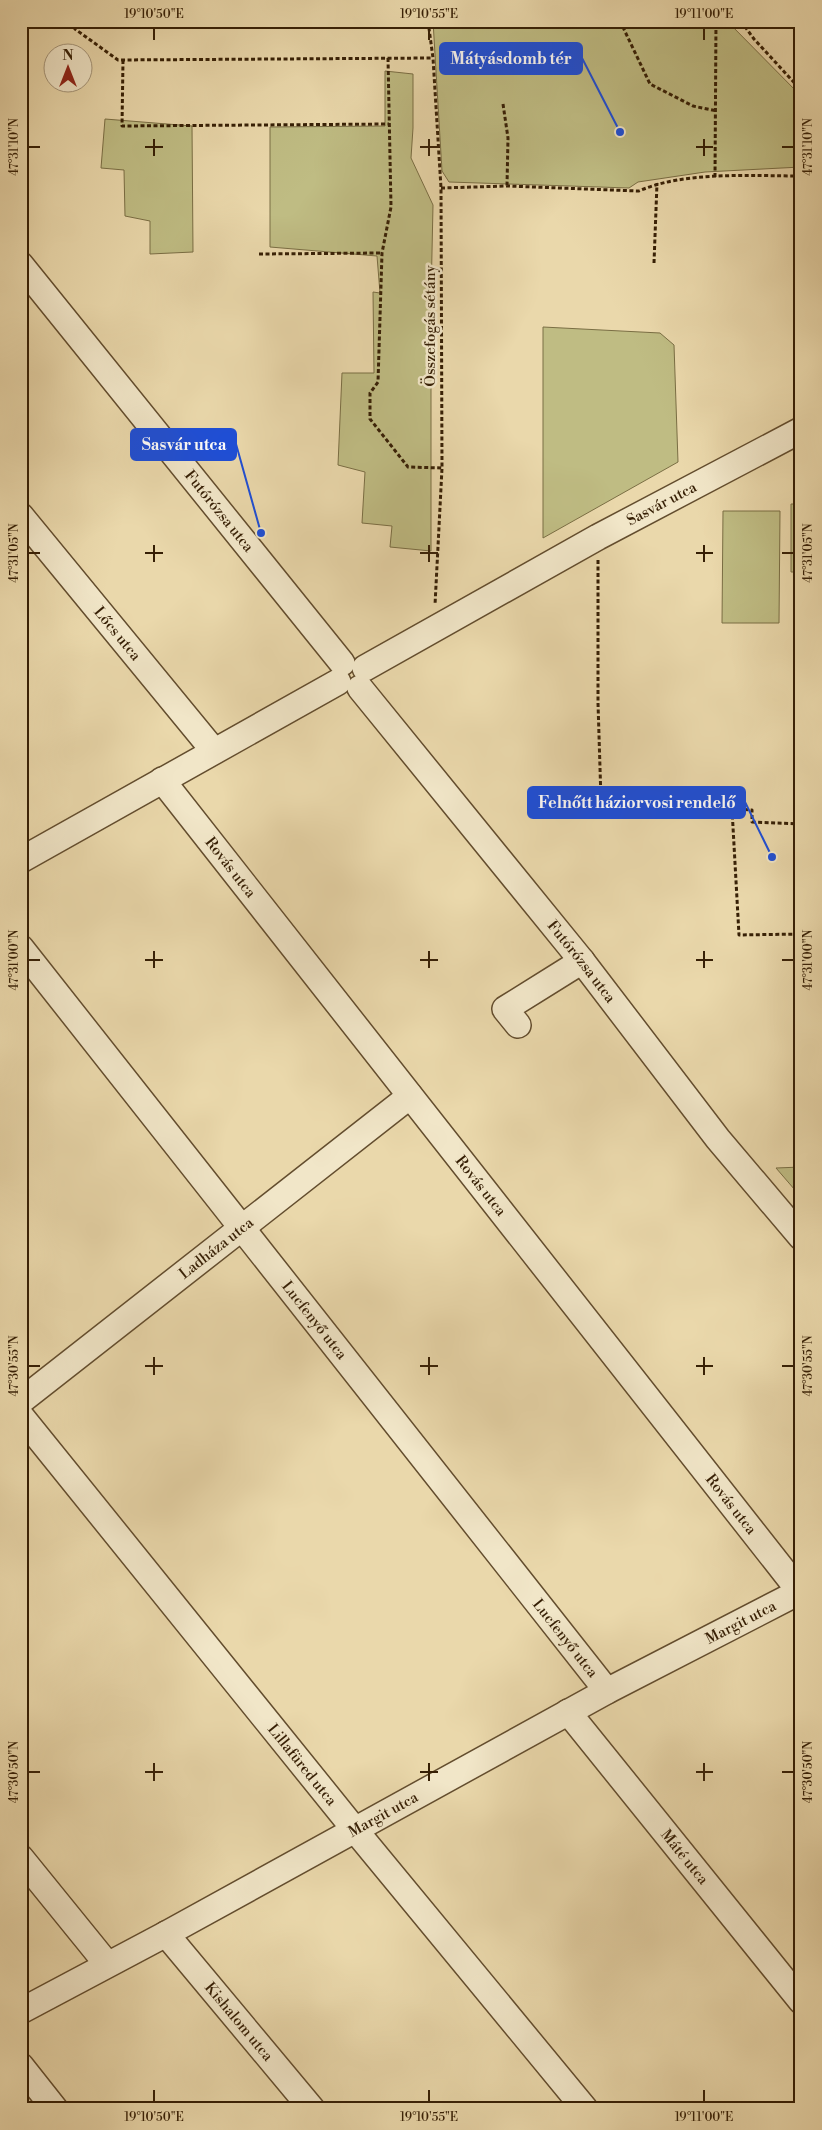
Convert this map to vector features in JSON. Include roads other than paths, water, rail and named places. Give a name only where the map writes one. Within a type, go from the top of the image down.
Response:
[{"type":"street","name":"Futórózsa utca","points":[[21,265],[582,961],[718,1138],[801,1238]]},
{"type":"street","name":"Sasvár utca","points":[[21,860],[598,537],[801,430]]},
{"type":"street","name":"Lőcs utca","points":[[21,516],[214,751]]},
{"type":"street","name":"Rovás utca","points":[[162,780],[800,1592]]},
{"type":"street","name":"Lucfenyő utca","points":[[21,948],[607,1691]]},
{"type":"street","points":[[518,1025],[505,1009],[582,961]]},
{"type":"street","name":"Ladháza utca","points":[[21,1401],[410,1096]]},
{"type":"street","name":"Lillafüred utca","points":[[21,1416],[355,1830],[585,2109]]},
{"type":"street","name":"Margit utca","points":[[21,2011],[166,1934],[607,1691],[800,1592]]},
{"type":"street","name":"Máté utca","points":[[568,1712],[801,2001]]},
{"type":"street","points":[[21,1858],[107,1964]]},
{"type":"street","name":"Kishalom utca","points":[[166,1934],[312,2109]]},
{"type":"street","points":[[21,2066],[55,2109]]},
{"type":"place","name":"Mátyásdomb tér","points":[[620,132]]},
{"type":"place","name":"Sasvár utca","points":[[261,533]]},
{"type":"place","name":"Felnőtt háziorvosi rendelő","points":[[772,857]]}]
